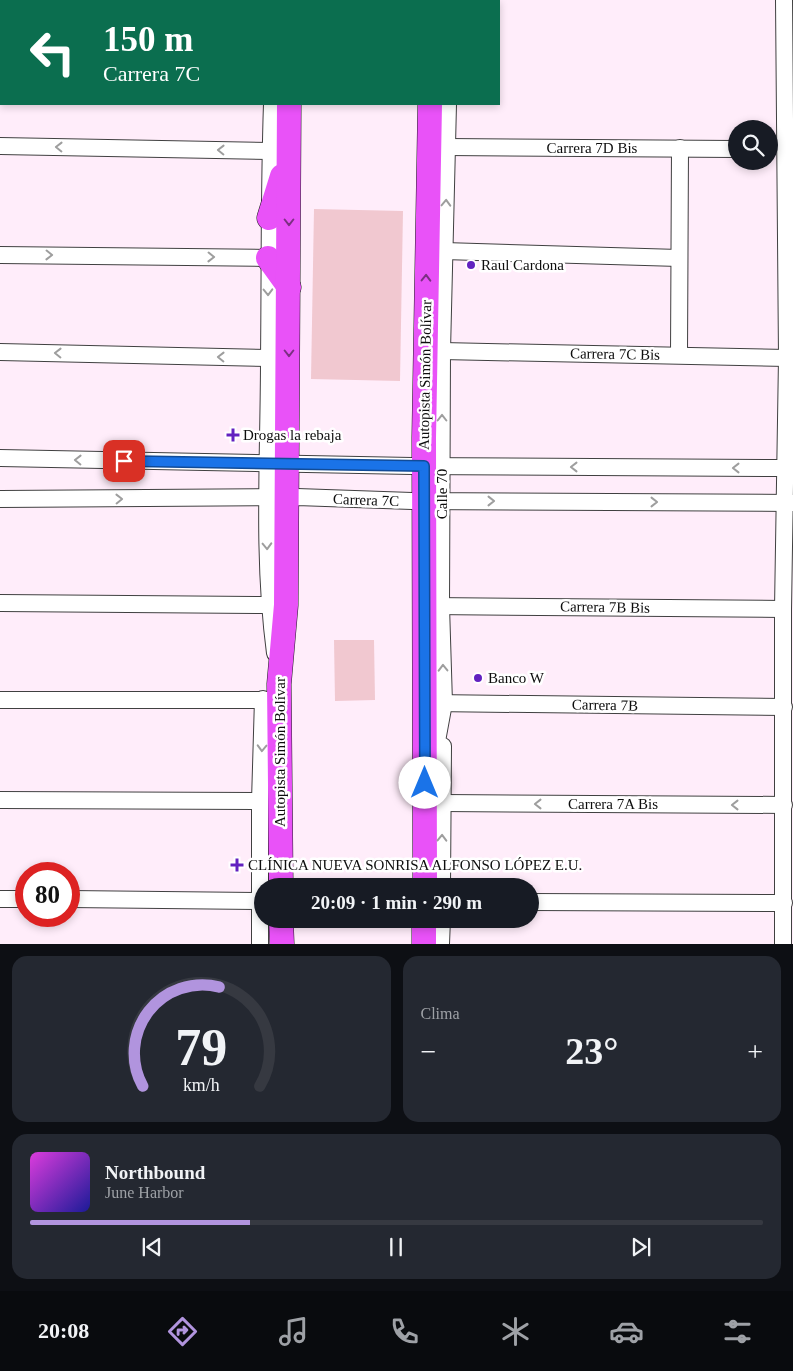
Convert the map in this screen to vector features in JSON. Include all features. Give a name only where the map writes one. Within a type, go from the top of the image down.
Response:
[{"type":"highway","points":[[269,218],[279,152],[289,105]]},
{"type":"highway","name":"Autopista Simón Bolívar","points":[[426,878],[434,803],[435,703],[434,501],[428,216],[430,105]]},
{"type":"highway","points":[[429,182],[447,147]]},
{"type":"highway","points":[[276,498],[289,287],[279,152]]},
{"type":"highway","points":[[428,216],[444,251]]},
{"type":"highway","points":[[268,258],[289,287]]},
{"type":"highway","name":"Autopista Simón Bolívar","points":[[276,498],[286,605],[274,694],[281,878]]},
{"type":"highway","points":[[281,928],[282,944]]},
{"type":"highway","points":[[424,928],[424,944]]},
{"type":"street","points":[[783,944],[783,609],[789,503],[785,468],[787,358],[782,149],[784,0]]},
{"type":"street","points":[[0,146],[279,152],[272,105]]},
{"type":"street","name":"Calle 70","points":[[433,466],[442,351],[448,105]]},
{"type":"street","name":"Carrera 7D Bis","points":[[447,147],[728,149]]},
{"type":"street","points":[[679,355],[680,148]]},
{"type":"street","points":[[269,218],[269,358],[277,464]]},
{"type":"street","points":[[444,251],[679,258]]},
{"type":"street","points":[[0,255],[268,258]]},
{"type":"street","name":"Carrera 7C Bis","points":[[442,351],[787,358]]},
{"type":"street","points":[[0,352],[269,358]]},
{"type":"street","points":[[0,458],[433,466],[785,468]]},
{"type":"street","points":[[260,878],[260,801],[274,694],[268,605],[276,498]]},
{"type":"street","name":"Carrera 7C","points":[[0,499],[276,498],[789,503]]},
{"type":"street","points":[[0,603],[268,605]]},
{"type":"street","name":"Carrera 7B Bis","points":[[434,606],[783,609]]},
{"type":"street","points":[[0,700],[274,694]]},
{"type":"street","name":"Carrera 7B","points":[[435,703],[784,707]]},
{"type":"street","points":[[0,800],[260,801]]},
{"type":"street","points":[[434,803],[441,878]]},
{"type":"street","name":"Carrera 7A Bis","points":[[434,803],[784,805]]},
{"type":"street","points":[[0,899],[15,899]]},
{"type":"street","points":[[80,899],[254,901]]},
{"type":"street","points":[[539,902],[784,903]]},
{"type":"street","points":[[260,928],[260,944]]},
{"type":"street","points":[[441,944],[442,928]]},
{"type":"shaded area","points":[[314,209],[403,211],[400,381],[311,379]]},
{"type":"shaded area","points":[[334,640],[374,640],[375,700],[335,701]]},
{"type":"place","name":"Raul Cardona","points":[[471,265]]},
{"type":"place","name":"Drogas la rebaja","points":[[233,435]]},
{"type":"place","name":"Banco W","points":[[478,678]]},
{"type":"place","name":"CLÍNICA NUEVA SONRISA ALFONSO LÓPEZ E.U.","points":[[237,865]]},
{"type":"route","points":[[124,461],[424,466],[426,606],[425,783]]}]
